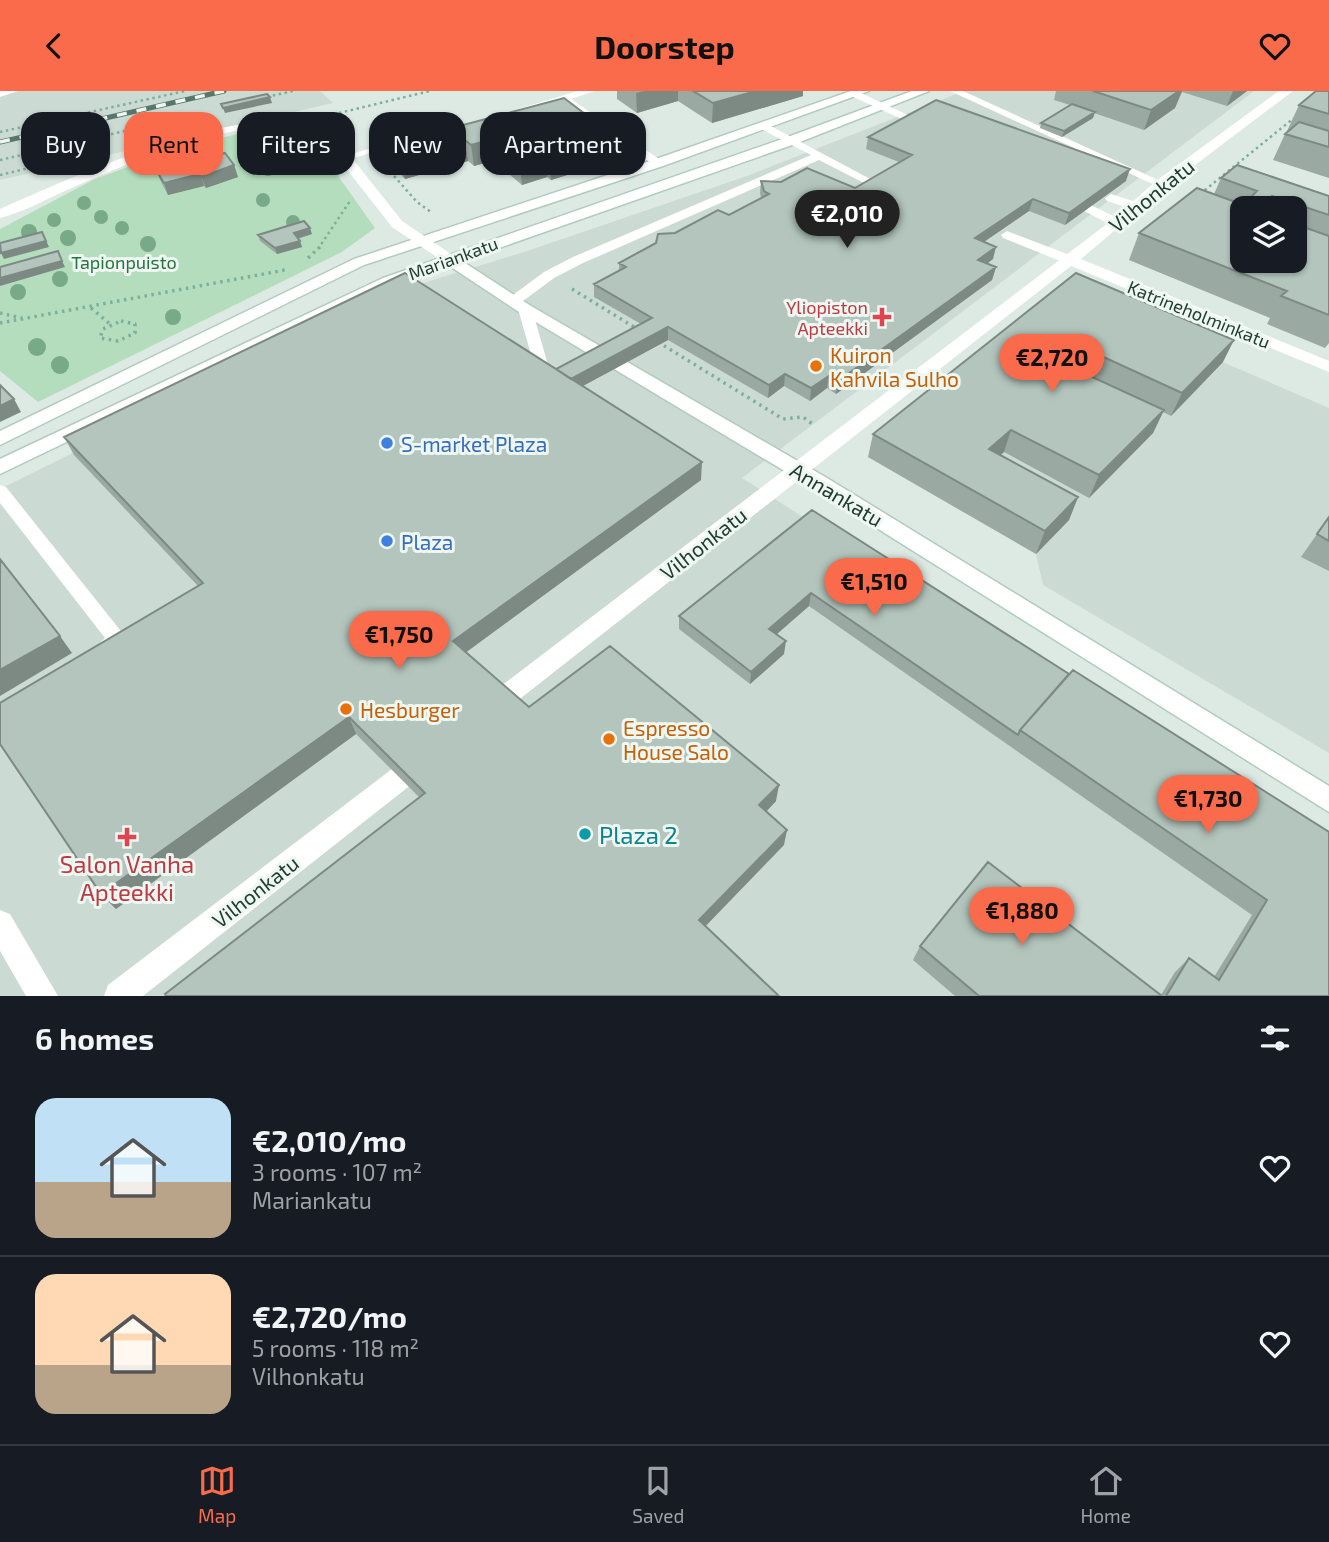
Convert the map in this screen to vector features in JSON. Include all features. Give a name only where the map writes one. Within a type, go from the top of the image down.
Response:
[{"type":"main road","name":"Mariankatu","points":[[0,467],[110,422],[389,281],[790,141],[923,91]]},
{"type":"main road","name":"Vilhonkatu","points":[[472,722],[1070,260],[1161,184],[1287,91]]},
{"type":"main road","name":"Mariankatu","points":[[0,439],[359,262],[652,159],[763,126],[859,93]]},
{"type":"main road","name":"Annankatu","points":[[0,214],[147,153],[237,129]]},
{"type":"main road","name":"Annankatu","points":[[355,172],[397,224],[520,305],[797,470],[1329,800]]},
{"type":"main road","name":"Katrineholminkatu","points":[[1070,260],[1329,367]]},
{"type":"main road","name":"Vilhonkatu","points":[[119,996],[439,748]]},
{"type":"main road","points":[[0,924],[43,996]]},
{"type":"lane","points":[[0,94],[13,91]]},
{"type":"lane","points":[[512,112],[590,91]]},
{"type":"lane","points":[[956,91],[1161,184]]},
{"type":"lane","points":[[859,93],[936,131]]},
{"type":"lane","points":[[563,98],[652,159]]},
{"type":"lane","points":[[763,126],[869,181]]},
{"type":"lane","points":[[545,379],[520,305],[549,275],[711,200],[819,156]]},
{"type":"lane","points":[[1060,194],[1117,223]]},
{"type":"lane","points":[[1111,198],[1135,207]]},
{"type":"lane","points":[[1007,235],[1070,260]]},
{"type":"lane","points":[[0,491],[117,640],[82,662]]},
{"type":"path","points":[[0,132],[185,91]]},
{"type":"path","points":[[258,99],[293,91]]},
{"type":"path","points":[[178,92],[183,98]]},
{"type":"path","points":[[1193,200],[1297,116]]},
{"type":"path","points":[[0,160],[124,131]]},
{"type":"path","points":[[1277,132],[1290,136]]},
{"type":"path","points":[[392,175],[417,202],[431,212]]},
{"type":"path","points":[[301,262],[317,251],[345,211],[355,190]]},
{"type":"path","points":[[0,323],[293,268]]},
{"type":"path","points":[[549,275],[639,330]]},
{"type":"path","points":[[91,307],[110,324]]},
{"type":"path","points":[[0,313],[23,319]]},
{"type":"path","points":[[129,321],[137,327],[128,338],[103,341],[99,334],[110,324],[129,321]]},
{"type":"path","points":[[651,338],[783,419],[803,417],[836,440]]},
{"type":"shaded area","points":[[0,91],[320,91],[333,103],[294,112],[237,112],[237,125],[223,128],[223,112],[124,112],[124,151],[110,155],[110,112],[21,112],[22,175],[0,180]]},
{"type":"shaded area","points":[[964,91],[1254,91],[742,478],[1329,854],[1329,996],[0,996],[0,489],[404,289],[527,251],[747,176]]},
{"type":"shaded area","points":[[1068,295],[1329,408],[1329,753],[1043,585],[1036,554],[868,457]]},
{"type":"green space","name":"Tapionpuisto","points":[[237,134],[237,175],[337,175],[375,228],[342,252],[38,402],[0,371],[0,229],[93,180],[124,168],[124,175],[223,175],[223,138]]},
{"type":"building","points":[[693,91],[756,91],[713,103]]},
{"type":"building","points":[[1093,91],[1179,91],[1151,110]]},
{"type":"building","points":[[1316,91],[1329,91],[1329,114],[1299,105]]},
{"type":"building","points":[[267,94],[270,97],[223,108],[221,104]]},
{"type":"building","points":[[564,98],[582,112],[512,112]]},
{"type":"building","points":[[936,100],[1130,169],[1069,213],[1033,199],[975,238],[996,247],[978,260],[996,267],[838,381],[829,376],[811,388],[785,374],[769,385],[668,327],[571,379],[556,369],[652,318],[594,284],[626,267],[619,263],[656,243],[658,234],[675,233],[718,210],[729,215],[769,194],[764,191],[761,181],[781,182],[807,168],[855,188],[912,155],[868,137]]},
{"type":"building","points":[[1072,104],[1095,112],[1064,131],[1041,123]]},
{"type":"building","points":[[480,120],[480,143],[471,145],[466,141],[466,124]]},
{"type":"building","points":[[1299,122],[1329,131],[1329,147],[1285,134]]},
{"type":"building","points":[[225,153],[234,165],[223,169]]},
{"type":"building","points":[[1237,165],[1329,196],[1329,215],[1307,208],[1307,196],[1252,196],[1257,191],[1221,178]]},
{"type":"building","points":[[159,175],[196,175],[164,183]]},
{"type":"building","points":[[1197,188],[1230,200],[1230,269],[1139,233]]},
{"type":"building","points":[[304,221],[310,228],[294,233],[300,241],[275,248],[258,235]]},
{"type":"building","points":[[1307,228],[1329,236],[1329,315],[1281,296],[1287,291],[1241,273],[1307,273]]},
{"type":"building","points":[[42,232],[46,241],[1,253],[0,243]]},
{"type":"building","points":[[58,251],[62,261],[0,278],[0,267]]},
{"type":"building","points":[[405,273],[702,462],[453,641],[529,707],[610,646],[779,785],[759,805],[787,830],[699,920],[779,996],[166,996],[165,994],[425,793],[349,717],[101,894],[0,744],[0,703],[203,583],[64,437]]},
{"type":"building","points":[[1076,273],[1234,340],[1182,393],[1097,354],[1079,371],[1164,410],[1099,475],[1011,430],[989,449],[1078,497],[1045,531],[873,434]]},
{"type":"building","points":[[0,385],[14,399],[0,406]]},
{"type":"building","points":[[812,510],[1069,674],[1018,735],[811,593],[769,629],[786,641],[751,672],[679,616]]},
{"type":"building","points":[[1329,517],[1329,541],[1317,534]]},
{"type":"building","points":[[0,559],[60,636],[0,670]]},
{"type":"building","points":[[1073,670],[1329,832],[1329,996],[1166,996],[1189,958],[1219,980],[1267,900],[1020,730]]},
{"type":"building","points":[[988,862],[1162,996],[979,996],[920,946]]},
{"type":"railway","points":[[0,142],[224,91]]},
{"type":"place","name":"Yliopiston Apteekki","points":[[882,317]]},
{"type":"place","name":"Kuiron Kahvila Sulho","points":[[816,366]]},
{"type":"place","name":"S-market Plaza","points":[[387,443]]},
{"type":"place","name":"Plaza","points":[[387,541]]},
{"type":"place","name":"Hesburger","points":[[346,709]]},
{"type":"place","name":"Espresso House Salo","points":[[609,739]]},
{"type":"place","name":"Plaza 2","points":[[585,834]]},
{"type":"place","name":"Salon Vanha Apteekki","points":[[127,837]]}]
